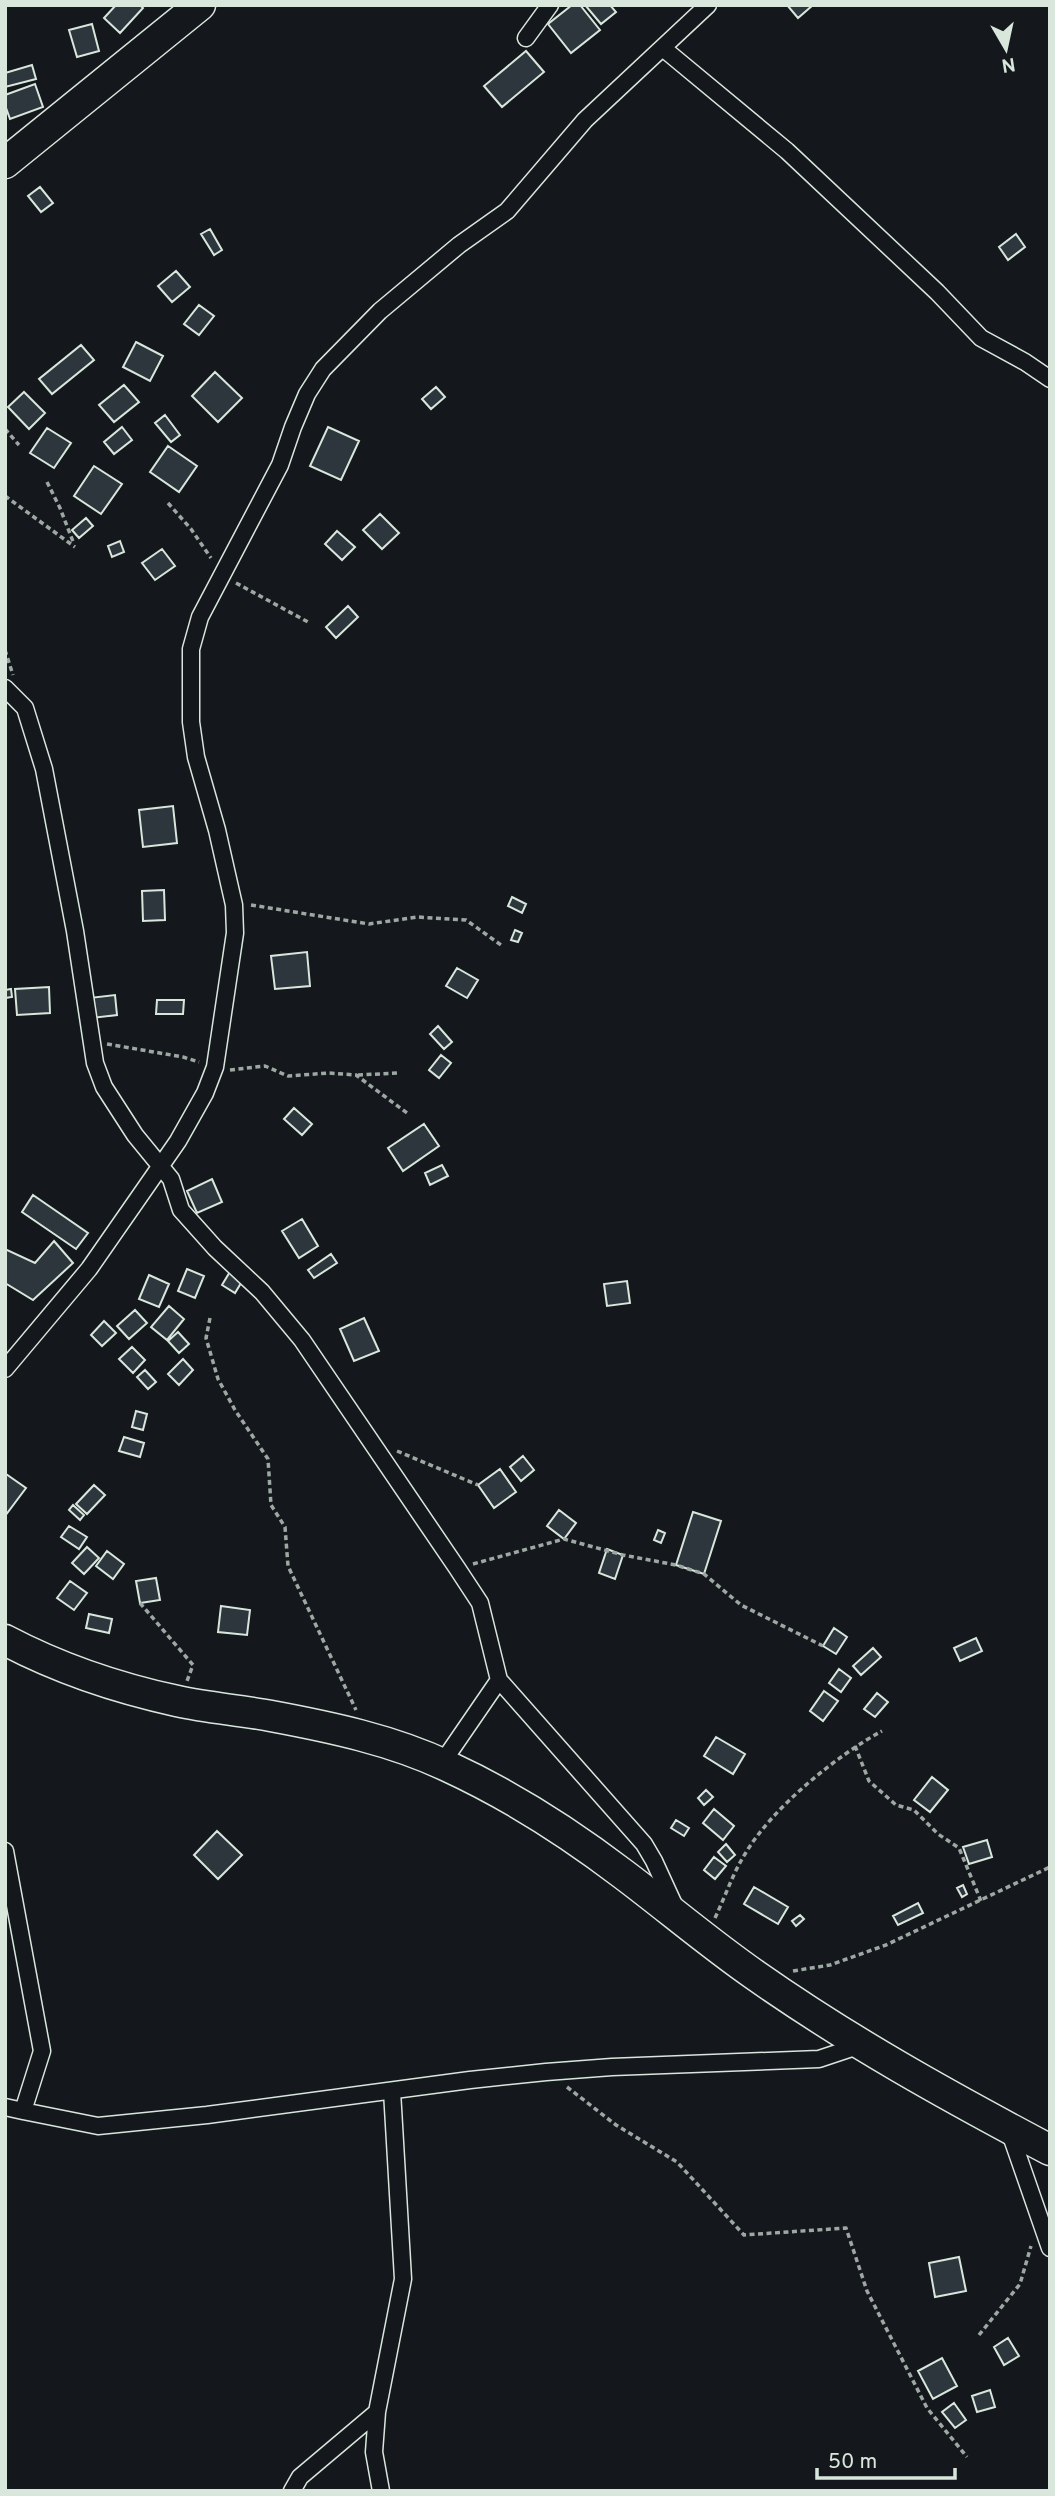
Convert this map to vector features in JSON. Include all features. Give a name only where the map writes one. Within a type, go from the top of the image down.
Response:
[{"type":"highway","points":[[5,163],[200,5]]},
{"type":"highway","points":[[5,1640],[86,1677],[178,1702],[272,1716],[369,1737],[442,1763],[495,1788],[622,1873],[756,1976],[861,2045],[1050,2150]]},
{"type":"street","points":[[526,38],[550,5]]},
{"type":"street","points":[[5,1369],[89,1269],[178,1140],[205,1093],[215,1067],[235,933],[234,905],[221,843],[196,757],[191,722],[191,649],[200,617],[280,465],[307,394],[323,369],[380,312],[459,245],[507,211],[585,120],[708,5]]},
{"type":"street","points":[[664,49],[787,151],[937,292],[981,338],[1050,379]]},
{"type":"street","points":[[5,688],[25,708],[44,769],[75,931],[95,1063],[104,1087],[135,1135],[171,1179],[181,1210],[188,1219],[280,1312],[303,1340],[480,1603],[499,1680],[643,1844],[654,1861],[681,1920]]},
{"type":"street","points":[[442,1763],[499,1680]]},
{"type":"street","points":[[5,1851],[42,2051],[23,2111]]},
{"type":"street","points":[[5,2107],[98,2126],[207,2115],[546,2072],[820,2059],[861,2045]]},
{"type":"street","points":[[381,2491],[374,2452],[377,2412],[402,2279],[392,2091]]},
{"type":"street","points":[[1008,2128],[1050,2248]]},
{"type":"street","points":[[292,2491],[300,2477],[377,2412]]},
{"type":"path","points":[[5,429],[19,445]]},
{"type":"path","points":[[5,496],[75,547],[61,508],[47,482]]},
{"type":"path","points":[[234,905],[256,905],[369,924],[416,917],[466,920],[501,945]]},
{"type":"path","points":[[92,1040],[183,1057],[222,1071],[265,1066],[288,1076],[399,1073]]},
{"type":"path","points":[[356,1075],[407,1113]]},
{"type":"path","points":[[210,1318],[206,1338],[218,1379],[268,1459],[271,1505],[285,1527],[288,1566],[369,1737]]},
{"type":"path","points":[[378,1454],[400,1450],[478,1485]]},
{"type":"path","points":[[457,1568],[564,1539],[623,1555],[676,1564],[704,1574],[741,1605],[823,1646]]},
{"type":"path","points":[[140,1603],[193,1665],[178,1702]]},
{"type":"path","points":[[706,1939],[745,1853],[782,1807],[855,1746],[882,1731]]},
{"type":"path","points":[[855,1746],[869,1781],[896,1805],[914,1810],[959,1848],[981,1901]]},
{"type":"path","points":[[756,1976],[830,1965],[886,1945],[1050,1867]]},
{"type":"path","points":[[546,2072],[616,2125],[677,2162],[744,2235],[846,2228],[867,2291],[928,2408],[967,2458]]},
{"type":"path","points":[[979,2335],[1020,2284],[1035,2231],[1042,2221]]},
{"type":"building","points":[[116,5],[140,5],[143,8],[120,33],[104,18]]},
{"type":"building","points":[[572,5],[580,5],[600,30],[571,53],[548,24]]},
{"type":"building","points":[[585,5],[610,5],[616,12],[601,24]]},
{"type":"building","points":[[787,5],[813,5],[798,18]]},
{"type":"building","points":[[92,24],[99,51],[77,57],[69,30]]},
{"type":"building","points":[[526,51],[544,72],[502,107],[484,86]]},
{"type":"building","points":[[32,65],[36,79],[5,87],[5,73]]},
{"type":"building","points":[[35,84],[43,107],[10,119],[5,95]]},
{"type":"building","points":[[40,187],[53,203],[41,212],[28,196]]},
{"type":"building","points":[[210,229],[222,250],[214,255],[201,234]]},
{"type":"building","points":[[1016,234],[1025,247],[1008,260],[999,247]]},
{"type":"building","points":[[176,271],[190,287],[172,302],[158,286]]},
{"type":"building","points":[[199,305],[214,316],[199,335],[184,324]]},
{"type":"building","points":[[136,342],[163,356],[150,381],[123,367]]},
{"type":"building","points":[[81,345],[94,360],[52,394],[39,379]]},
{"type":"building","points":[[215,372],[242,398],[218,422],[192,396]]},
{"type":"building","points":[[124,385],[139,402],[114,422],[99,405]]},
{"type":"building","points":[[436,387],[445,397],[431,409],[422,399]]},
{"type":"building","points":[[24,392],[45,413],[29,429],[8,407]]},
{"type":"building","points":[[165,415],[180,435],[171,442],[155,423]]},
{"type":"building","points":[[122,427],[132,440],[114,454],[104,442]]},
{"type":"building","points":[[328,427],[359,441],[341,480],[310,466]]},
{"type":"building","points":[[47,428],[71,443],[54,468],[30,453]]},
{"type":"building","points":[[168,446],[197,466],[179,492],[150,472]]},
{"type":"building","points":[[94,466],[122,484],[101,514],[74,496]]},
{"type":"building","points":[[380,514],[399,533],[382,549],[363,530]]},
{"type":"building","points":[[86,518],[93,526],[79,538],[72,530]]},
{"type":"building","points":[[337,531],[355,547],[342,560],[325,544]]},
{"type":"building","points":[[120,541],[124,552],[112,557],[108,546]]},
{"type":"building","points":[[162,549],[175,566],[155,580],[142,563]]},
{"type":"building","points":[[348,606],[358,617],[336,638],[326,627]]},
{"type":"building","points":[[173,806],[177,843],[143,847],[139,810]]},
{"type":"building","points":[[164,890],[165,920],[143,921],[142,891]]},
{"type":"building","points":[[512,897],[526,904],[522,913],[508,906]]},
{"type":"building","points":[[515,930],[522,933],[518,942],[511,940]]},
{"type":"building","points":[[307,952],[310,986],[275,989],[271,956]]},
{"type":"building","points":[[457,968],[478,980],[467,998],[446,986]]},
{"type":"building","points":[[49,987],[50,1013],[17,1015],[15,989]]},
{"type":"building","points":[[11,989],[12,997],[5,998],[5,990]]},
{"type":"building","points":[[115,995],[117,1015],[92,1018],[89,998]]},
{"type":"building","points":[[157,1000],[184,1000],[183,1014],[156,1014]]},
{"type":"building","points":[[438,1026],[452,1042],[444,1049],[430,1034]]},
{"type":"building","points":[[441,1055],[451,1063],[439,1078],[429,1070]]},
{"type":"building","points":[[294,1108],[312,1124],[302,1135],[284,1119]]},
{"type":"building","points":[[424,1124],[439,1146],[403,1171],[388,1148]]},
{"type":"building","points":[[442,1165],[448,1176],[430,1185],[425,1173]]},
{"type":"building","points":[[212,1179],[222,1202],[197,1213],[187,1191]]},
{"type":"building","points":[[33,1195],[88,1233],[76,1249],[22,1212]]},
{"type":"building","points":[[302,1219],[318,1246],[299,1258],[282,1231]]},
{"type":"building","points":[[54,1241],[73,1263],[33,1300],[5,1283],[5,1249],[35,1263]]},
{"type":"building","points":[[331,1254],[337,1263],[314,1278],[308,1270]]},
{"type":"building","points":[[187,1269],[204,1276],[195,1298],[178,1291]]},
{"type":"building","points":[[231,1270],[244,1278],[235,1293],[222,1285]]},
{"type":"building","points":[[149,1275],[169,1284],[159,1307],[139,1299]]},
{"type":"building","points":[[627,1281],[630,1303],[607,1306],[604,1284]]},
{"type":"building","points":[[169,1306],[184,1319],[167,1340],[151,1327]]},
{"type":"building","points":[[135,1310],[147,1323],[129,1339],[117,1326]]},
{"type":"building","points":[[364,1318],[379,1351],[354,1361],[340,1329]]},
{"type":"building","points":[[104,1321],[116,1333],[102,1346],[91,1335]]},
{"type":"building","points":[[178,1332],[189,1344],[179,1353],[168,1341]]},
{"type":"building","points":[[132,1347],[145,1360],[133,1373],[119,1359]]},
{"type":"building","points":[[183,1359],[193,1370],[179,1385],[168,1374]]},
{"type":"building","points":[[145,1370],[156,1382],[148,1389],[137,1377]]},
{"type":"building","points":[[136,1411],[147,1414],[143,1430],[132,1427]]},
{"type":"building","points":[[124,1437],[144,1443],[140,1457],[119,1451]]},
{"type":"building","points":[[523,1456],[534,1470],[521,1481],[510,1467]]},
{"type":"building","points":[[500,1469],[516,1492],[494,1508],[478,1485]]},
{"type":"building","points":[[5,1474],[26,1488],[5,1516]]},
{"type":"building","points":[[94,1485],[105,1495],[87,1514],[76,1504]]},
{"type":"building","points":[[73,1505],[84,1515],[80,1520],[69,1510]]},
{"type":"building","points":[[559,1510],[576,1523],[564,1539],[547,1526]]},
{"type":"building","points":[[693,1512],[721,1521],[704,1574],[676,1565]]},
{"type":"building","points":[[69,1526],[87,1537],[79,1549],[61,1537]]},
{"type":"building","points":[[658,1530],[665,1533],[661,1543],[654,1540]]},
{"type":"building","points":[[87,1547],[99,1558],[84,1574],[72,1563]]},
{"type":"building","points":[[607,1549],[623,1555],[615,1579],[599,1573]]},
{"type":"building","points":[[107,1551],[124,1564],[113,1579],[96,1566]]},
{"type":"building","points":[[156,1578],[160,1600],[140,1603],[136,1581]]},
{"type":"building","points":[[70,1581],[87,1593],[74,1610],[57,1598]]},
{"type":"building","points":[[221,1606],[250,1610],[247,1635],[218,1632]]},
{"type":"building","points":[[89,1614],[112,1619],[109,1633],[86,1628]]},
{"type":"building","points":[[834,1628],[847,1637],[836,1654],[823,1646]]},
{"type":"building","points":[[976,1638],[982,1651],[960,1661],[954,1648]]},
{"type":"building","points":[[873,1648],[881,1657],[861,1675],[853,1666]]},
{"type":"building","points":[[839,1669],[851,1678],[841,1692],[829,1683]]},
{"type":"building","points":[[824,1691],[838,1701],[823,1721],[810,1711]]},
{"type":"building","points":[[877,1693],[888,1702],[875,1717],[864,1709]]},
{"type":"building","points":[[716,1737],[745,1754],[733,1774],[704,1756]]},
{"type":"building","points":[[932,1777],[948,1790],[930,1812],[914,1800]]},
{"type":"building","points":[[706,1790],[713,1797],[704,1805],[698,1798]]},
{"type":"building","points":[[714,1809],[734,1826],[723,1840],[703,1823]]},
{"type":"building","points":[[676,1820],[689,1828],[684,1836],[671,1828]]},
{"type":"building","points":[[217,1831],[242,1855],[218,1879],[194,1855]]},
{"type":"building","points":[[987,1840],[992,1857],[969,1864],[963,1847]]},
{"type":"building","points":[[726,1844],[735,1855],[727,1862],[718,1852]]},
{"type":"building","points":[[714,1857],[726,1866],[715,1879],[704,1870]]},
{"type":"building","points":[[963,1885],[967,1894],[962,1897],[957,1888]]},
{"type":"building","points":[[754,1887],[788,1907],[778,1924],[744,1904]]},
{"type":"building","points":[[918,1903],[923,1913],[898,1925],[893,1916]]},
{"type":"building","points":[[800,1915],[804,1919],[796,1926],[792,1921]]},
{"type":"building","points":[[959,2257],[966,2291],[935,2297],[929,2263]]},
{"type":"building","points":[[1008,2338],[1019,2356],[1004,2365],[994,2347]]},
{"type":"building","points":[[942,2358],[957,2386],[933,2399],[918,2371]]},
{"type":"building","points":[[990,2390],[995,2407],[977,2412],[972,2396]]},
{"type":"building","points":[[954,2403],[966,2420],[955,2428],[942,2412]]}]
